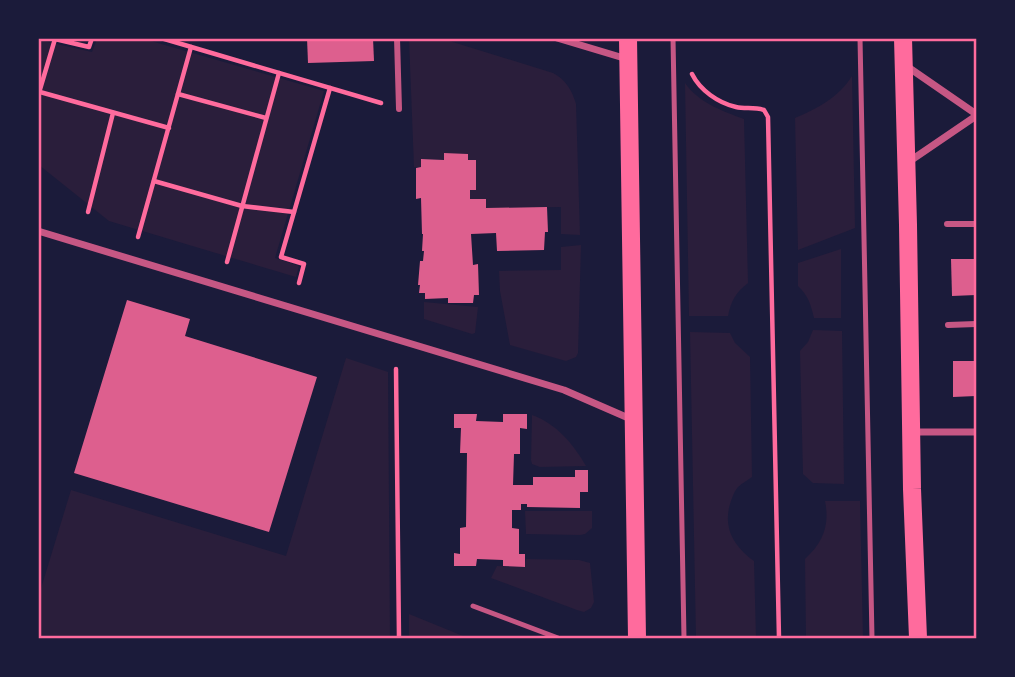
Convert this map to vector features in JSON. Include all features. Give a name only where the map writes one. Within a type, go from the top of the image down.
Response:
[{"type":"main road","points":[[628,38],[637,639]]},
{"type":"main road","points":[[903,38],[912,489],[918,639]]},
{"type":"street","points":[[397,38],[399,108]]},
{"type":"street","points":[[557,38],[628,59]]},
{"type":"street","points":[[904,64],[976,115],[907,163]]},
{"type":"street","points":[[947,224],[976,224]]},
{"type":"street","points":[[38,231],[564,390],[634,421]]},
{"type":"street","points":[[948,325],[976,324]]},
{"type":"street","points":[[912,432],[976,432]]},
{"type":"lane","points":[[673,38],[684,639]]},
{"type":"lane","points":[[860,38],[872,639]]},
{"type":"lane","points":[[473,606],[558,639]]},
{"type":"path","points":[[92,38],[89,47],[55,39],[39,94],[169,128]]},
{"type":"path","points":[[161,38],[399,108]]},
{"type":"path","points":[[138,237],[191,47]]},
{"type":"path","points":[[691,65],[692,75],[702,89],[734,107],[756,107],[764,110],[768,117],[779,639]]},
{"type":"path","points":[[227,262],[279,73]]},
{"type":"path","points":[[299,283],[304,264],[281,257],[330,88]]},
{"type":"path","points":[[178,94],[266,118]]},
{"type":"path","points":[[88,212],[113,113]]},
{"type":"path","points":[[154,181],[242,206],[294,212]]},
{"type":"path","points":[[396,369],[399,639]]},
{"type":"shaded area","points":[[97,39],[144,39],[324,91],[275,258],[299,266],[296,277],[109,221],[39,165],[39,40],[92,52]]},
{"type":"shaded area","points":[[409,39],[443,39],[553,73],[565,82],[576,104],[580,235],[561,234],[561,207],[486,208],[485,199],[470,199],[470,190],[476,190],[476,160],[468,160],[468,154],[444,153],[444,160],[422,159],[421,167],[414,167]]},
{"type":"shaded area","points":[[852,76],[855,228],[798,250],[795,118],[827,102]]},
{"type":"shaded area","points":[[685,83],[704,101],[744,119],[748,283],[735,297],[728,316],[689,316]]},
{"type":"shaded area","points":[[581,245],[576,357],[566,361],[510,345],[499,271],[561,270],[561,247]]},
{"type":"shaded area","points":[[841,249],[841,318],[814,318],[809,300],[798,286],[798,263]]},
{"type":"shaded area","points":[[424,302],[478,307],[475,333],[424,319]]},
{"type":"shaded area","points":[[813,330],[842,331],[844,484],[813,483],[803,474],[800,351]]},
{"type":"shaded area","points":[[690,332],[730,333],[735,343],[750,357],[752,477],[741,484],[733,494],[728,524],[733,538],[754,561],[756,638],[696,638]]},
{"type":"shaded area","points":[[346,358],[388,372],[390,638],[39,638],[39,595],[71,490],[286,556]]},
{"type":"shaded area","points":[[532,415],[564,436],[586,466],[540,467],[532,464]]},
{"type":"shaded area","points":[[825,501],[860,501],[863,638],[806,638],[805,559],[824,533],[827,518]]},
{"type":"shaded area","points":[[525,511],[592,511],[592,528],[580,535],[526,534]]},
{"type":"shaded area","points":[[526,559],[579,560],[590,563],[594,602],[591,608],[584,612],[577,610],[491,578],[497,566],[524,567]]},
{"type":"shaded area","points":[[409,614],[468,638],[409,638]]},
{"type":"building","points":[[307,38],[373,38],[374,61],[308,63]]},
{"type":"building","points":[[444,153],[468,154],[468,160],[476,160],[476,190],[470,190],[470,199],[486,199],[486,208],[547,207],[548,232],[545,232],[544,250],[497,251],[496,233],[471,234],[473,265],[478,264],[479,295],[474,295],[473,303],[448,303],[448,298],[425,299],[425,293],[419,293],[420,261],[423,261],[424,251],[421,198],[416,199],[416,168],[421,167],[421,159],[444,160]]},
{"type":"building","points":[[951,259],[976,259],[976,295],[952,296]]},
{"type":"building","points":[[127,300],[190,319],[185,336],[317,377],[269,532],[74,473]]},
{"type":"building","points":[[953,361],[976,361],[976,396],[953,397]]},
{"type":"building","points":[[454,414],[477,414],[476,421],[503,422],[503,414],[527,414],[527,429],[520,428],[520,454],[514,454],[513,485],[533,485],[533,477],[575,477],[575,470],[588,470],[588,492],[580,492],[580,508],[527,507],[527,504],[521,504],[521,510],[512,510],[512,528],[519,529],[519,554],[525,554],[525,567],[503,566],[503,560],[477,559],[476,566],[454,566],[454,553],[460,554],[460,528],[466,527],[467,453],[460,453],[461,428],[454,428]]}]
